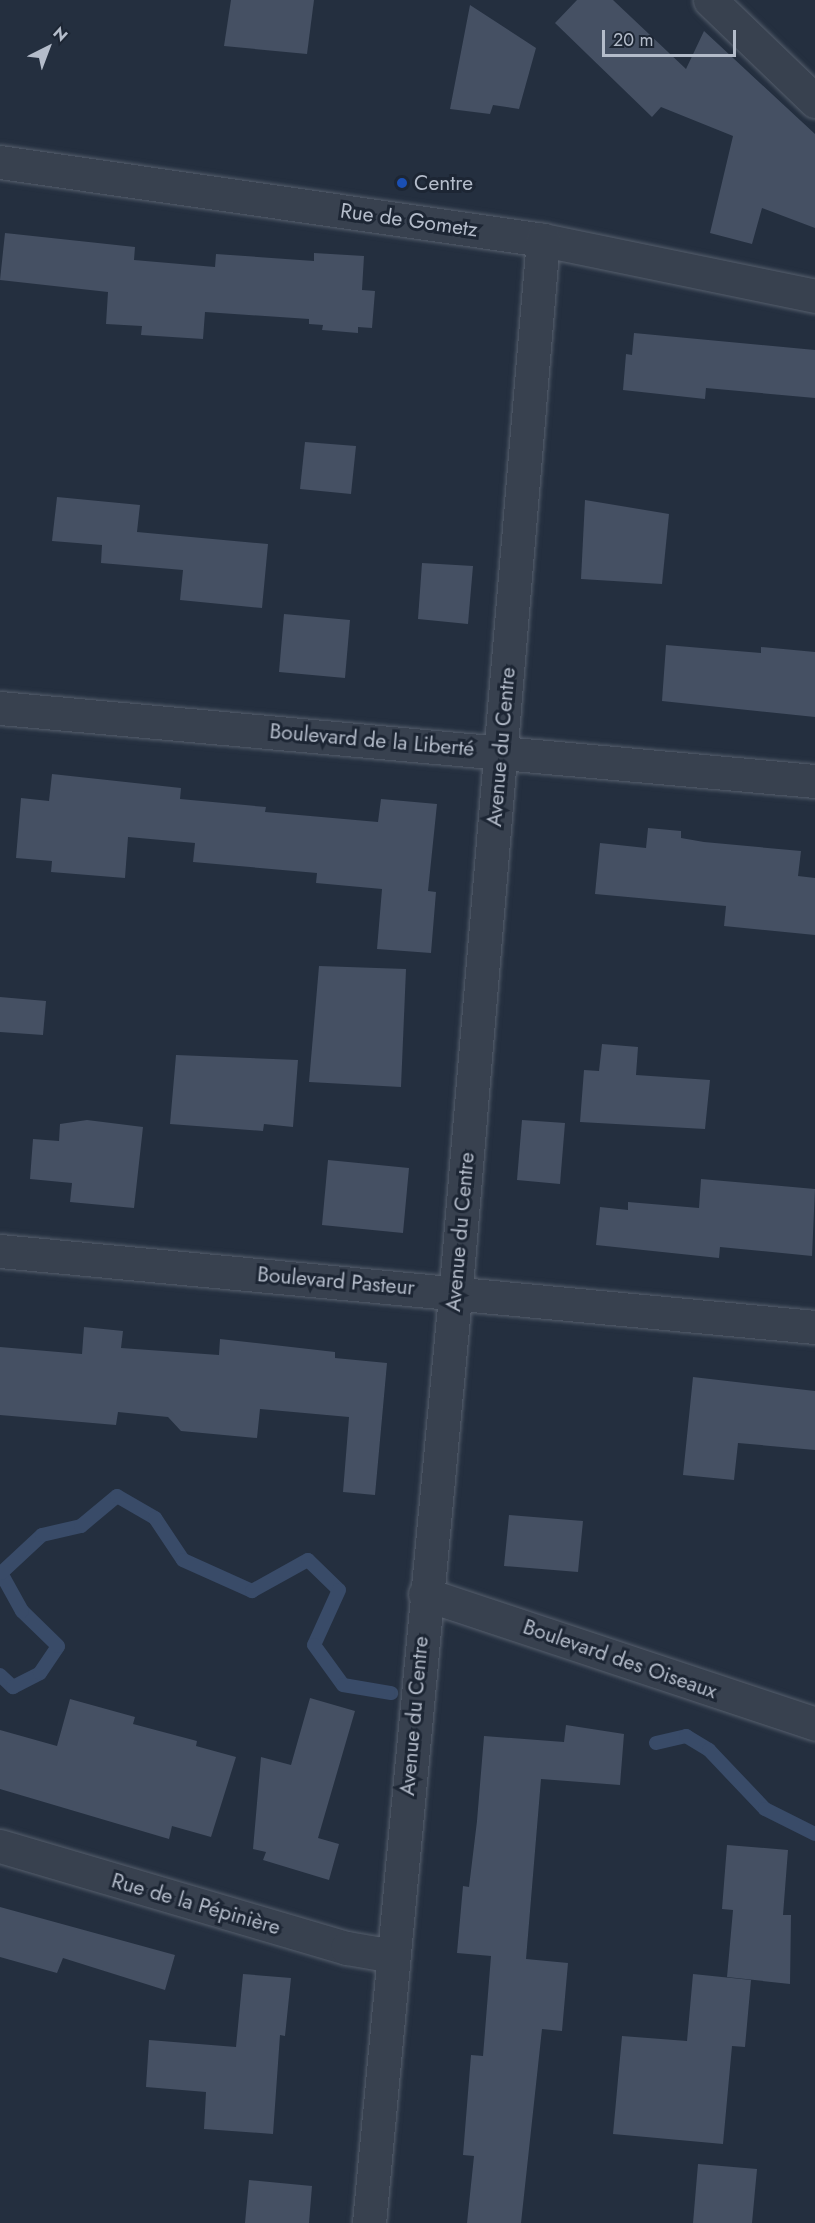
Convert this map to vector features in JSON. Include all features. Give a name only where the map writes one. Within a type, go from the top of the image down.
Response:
[{"type":"street","points":[[710,0],[815,101]]},
{"type":"street","name":"Rue de Gometz","points":[[0,162],[543,240],[815,296]]},
{"type":"street","name":"Avenue du Centre","points":[[369,2223],[425,1594],[455,1292],[543,240]]},
{"type":"street","name":"Boulevard de la Liberté","points":[[0,708],[501,751],[815,781]]},
{"type":"street","name":"Boulevard Pasteur","points":[[0,1251],[815,1327]]},
{"type":"street","name":"Boulevard des Oiseaux","points":[[425,1594],[815,1724]]},
{"type":"street","name":"Rue de la Pépinière","points":[[0,1846],[347,1948],[393,1956]]},
{"type":"building","points":[[231,0],[314,0],[307,54],[224,46]]},
{"type":"building","points":[[577,0],[613,0],[686,69],[704,31],[815,134],[815,228],[762,208],[752,244],[710,233],[733,136],[661,107],[652,117],[555,23]]},
{"type":"building","points":[[470,5],[536,48],[519,109],[493,105],[490,114],[450,109]]},
{"type":"building","points":[[5,233],[135,247],[134,260],[215,267],[216,254],[314,261],[314,253],[364,256],[362,290],[375,291],[372,328],[358,327],[358,333],[322,330],[323,325],[309,324],[309,319],[205,312],[203,339],[141,335],[142,326],[106,324],[108,292],[0,280]]},
{"type":"building","points":[[634,333],[815,350],[815,398],[706,388],[705,399],[623,390],[626,354],[632,355]]},
{"type":"building","points":[[305,442],[356,446],[351,494],[300,489]]},
{"type":"building","points":[[57,497],[140,505],[137,532],[268,544],[262,608],[180,600],[183,570],[101,563],[102,545],[52,541]]},
{"type":"building","points":[[585,500],[669,514],[662,584],[581,579]]},
{"type":"building","points":[[422,563],[473,566],[468,624],[418,619]]},
{"type":"building","points":[[284,614],[350,620],[345,678],[279,672]]},
{"type":"building","points":[[666,645],[761,653],[761,647],[815,652],[815,717],[662,701]]},
{"type":"building","points":[[52,774],[181,788],[180,799],[266,807],[265,812],[378,822],[381,799],[437,804],[428,891],[436,892],[431,953],[377,949],[382,889],[316,883],[317,873],[193,862],[195,843],[128,837],[125,878],[51,872],[52,861],[16,858],[21,798],[49,801]]},
{"type":"building","points":[[648,828],[681,831],[681,838],[704,842],[801,851],[798,876],[815,878],[815,935],[724,926],[726,906],[595,894],[600,843],[646,848]]},
{"type":"building","points":[[319,966],[406,969],[401,1087],[309,1082]]},
{"type":"building","points":[[0,997],[46,1001],[43,1035],[0,1032]]},
{"type":"building","points":[[602,1044],[638,1047],[636,1075],[710,1080],[705,1129],[580,1122],[584,1070],[599,1071]]},
{"type":"building","points":[[176,1055],[298,1060],[293,1127],[264,1124],[263,1131],[170,1124]]},
{"type":"building","points":[[87,1120],[143,1127],[134,1208],[70,1202],[72,1183],[30,1179],[33,1139],[59,1141],[60,1124]]},
{"type":"building","points":[[522,1120],[565,1123],[560,1184],[517,1180]]},
{"type":"building","points":[[328,1160],[409,1168],[403,1233],[322,1225]]},
{"type":"building","points":[[701,1179],[815,1189],[812,1256],[720,1247],[719,1258],[596,1245],[600,1207],[628,1210],[628,1202],[699,1208]]},
{"type":"building","points":[[84,1327],[123,1331],[121,1348],[219,1355],[220,1339],[335,1352],[335,1358],[387,1363],[375,1495],[343,1492],[349,1417],[260,1409],[257,1438],[181,1431],[168,1417],[118,1412],[116,1425],[0,1415],[0,1347],[82,1354]]},
{"type":"building","points":[[693,1377],[815,1391],[815,1450],[738,1443],[734,1480],[683,1475]]},
{"type":"building","points":[[509,1515],[583,1521],[578,1572],[504,1566]]},
{"type":"building","points":[[310,1698],[355,1711],[318,1838],[339,1844],[329,1880],[263,1860],[266,1852],[253,1849],[261,1757],[291,1765]]},
{"type":"building","points":[[70,1699],[135,1717],[133,1724],[197,1741],[196,1746],[236,1757],[211,1837],[172,1826],[169,1839],[0,1789],[0,1730],[57,1746]]},
{"type":"building","points":[[566,1725],[624,1734],[620,1785],[541,1779],[526,1959],[568,1963],[562,2031],[542,2029],[521,2223],[467,2223],[474,2156],[463,2155],[471,2055],[483,2056],[491,1956],[457,1953],[463,1886],[469,1887],[484,1736],[564,1742]]},
{"type":"building","points":[[727,1845],[788,1850],[783,1915],[791,1915],[790,1984],[727,1977],[733,1910],[722,1909]]},
{"type":"building","points":[[0,1907],[175,1955],[165,1990],[63,1958],[57,1973],[0,1957]]},
{"type":"building","points":[[243,1974],[291,1978],[285,2036],[280,2035],[273,2134],[204,2129],[206,2092],[146,2087],[149,2040],[236,2047]]},
{"type":"building","points":[[693,1974],[751,1980],[745,2047],[732,2046],[723,2144],[613,2134],[622,2036],[687,2041]]},
{"type":"building","points":[[698,2164],[757,2169],[752,2223],[693,2223]]},
{"type":"building","points":[[249,2180],[312,2186],[309,2223],[245,2223]]},
{"type":"waterway","points":[[0,1675],[13,1687],[40,1673],[58,1646],[22,1611],[1,1573],[42,1535],[81,1526],[117,1496],[155,1518],[183,1560],[252,1591],[308,1560],[339,1590],[314,1645],[343,1685],[391,1693]]},
{"type":"waterway","points":[[656,1743],[686,1736],[709,1750],[765,1809],[815,1834]]},
{"type":"place","name":"Centre","points":[[402,183]]}]
